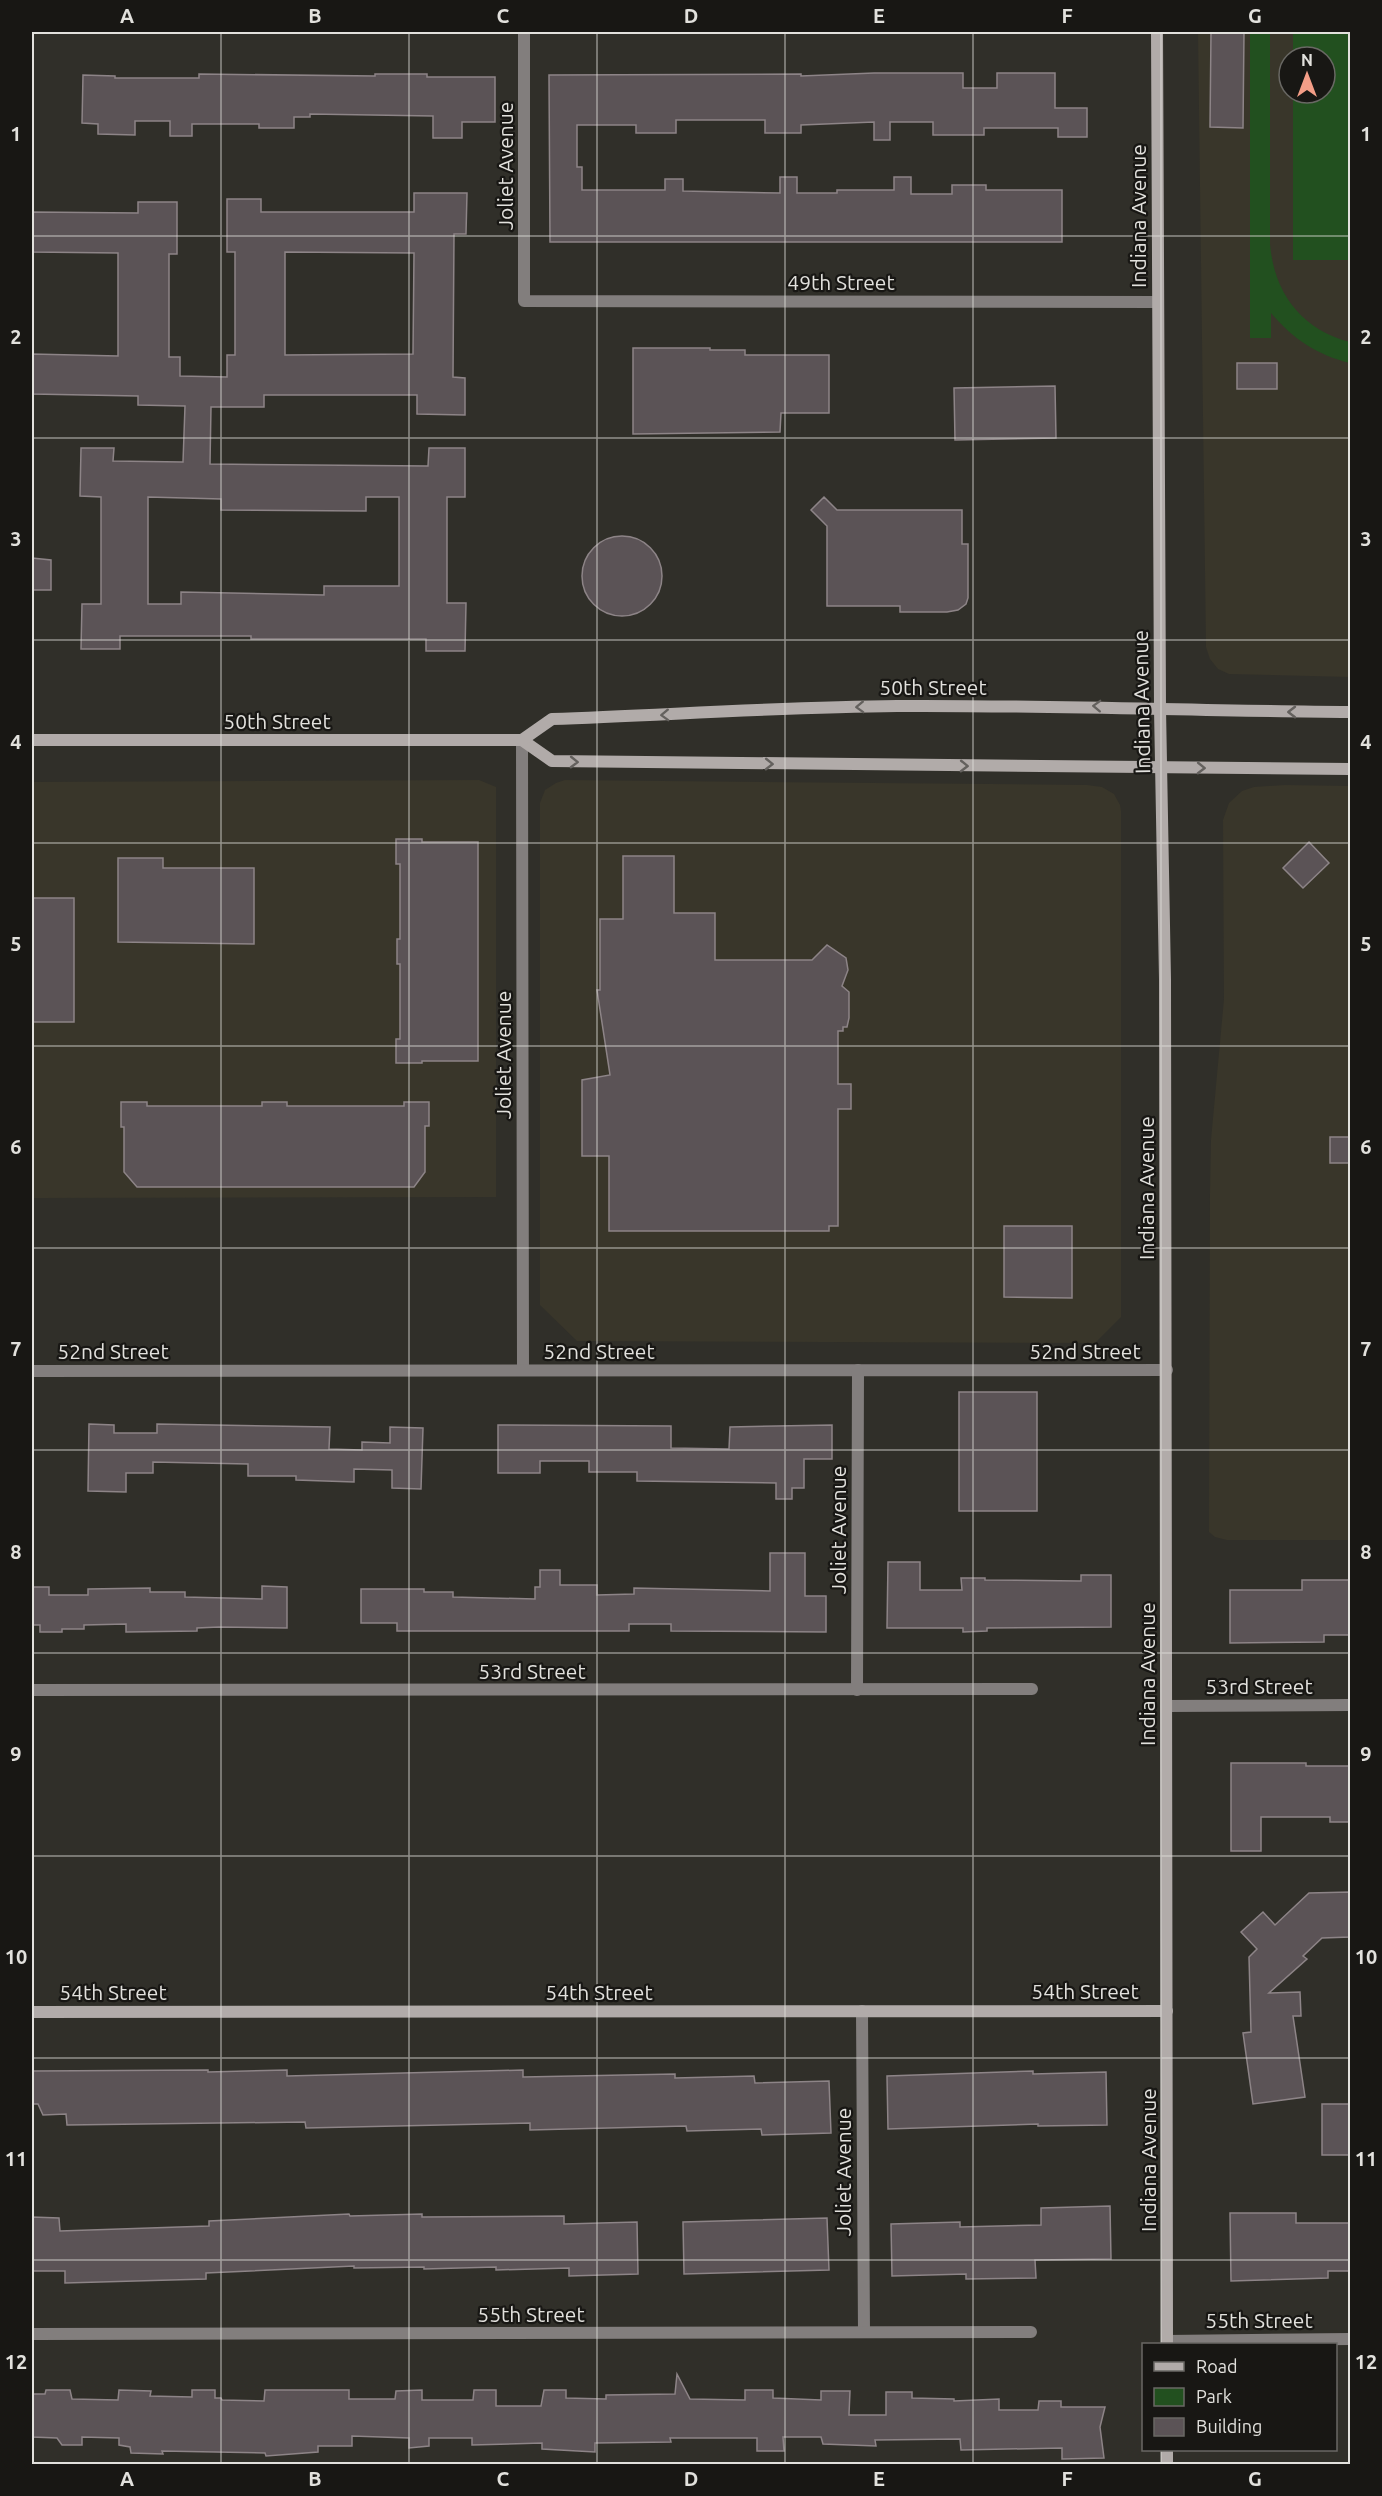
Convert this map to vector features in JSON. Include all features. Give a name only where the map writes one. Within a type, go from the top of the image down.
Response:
[{"type":"main road","name":"Indiana Avenue","points":[[1156,32],[1167,1370],[1167,2343]]},
{"type":"main road","name":"50th Street","points":[[32,741],[522,740],[552,719],[894,706],[1079,706],[1350,712]]},
{"type":"main road","points":[[522,740],[552,761],[1350,769]]},
{"type":"main road","name":"54th Street","points":[[32,2012],[1167,2011]]},
{"type":"street","name":"Joliet Avenue","points":[[524,32],[524,301]]},
{"type":"street","name":"49th Street","points":[[524,301],[1157,302]]},
{"type":"street","name":"Joliet Avenue","points":[[522,740],[523,1370]]},
{"type":"street","name":"Joliet Avenue","points":[[857,1690],[858,1370]]},
{"type":"street","name":"52nd Street","points":[[32,1371],[1167,1370]]},
{"type":"street","name":"53rd Street","points":[[32,1690],[1032,1689]]},
{"type":"street","name":"53rd Street","points":[[1167,1706],[1350,1705]]},
{"type":"street","name":"Joliet Avenue","points":[[862,2011],[864,2332]]},
{"type":"street","name":"55th Street","points":[[32,2334],[1031,2332]]},
{"type":"street","name":"55th Street","points":[[1167,2343],[1350,2339]]},
{"type":"shaded area","points":[[1198,32],[1350,32],[1350,677],[1229,674],[1218,669],[1210,659],[1206,647]]},
{"type":"shaded area","points":[[479,780],[496,787],[496,1197],[32,1198],[32,782]]},
{"type":"shaded area","points":[[565,780],[1087,785],[1102,787],[1114,794],[1121,811],[1121,1317],[1095,1343],[577,1341],[540,1305],[540,803],[545,790]]},
{"type":"shaded area","points":[[1350,786],[1350,1540],[1227,1540],[1215,1537],[1209,1532],[1211,1140],[1224,999],[1223,820],[1229,803],[1242,791],[1254,787]]},
{"type":"green space","points":[[1250,32],[1270,32],[1270,244],[1277,278],[1284,293],[1305,319],[1318,329],[1350,342],[1350,363],[1306,345],[1288,331],[1271,313],[1271,338],[1250,338]]},
{"type":"green space","points":[[1293,32],[1350,32],[1350,260],[1293,260],[1293,105],[1337,105],[1337,45],[1293,45]]},
{"type":"building","points":[[1211,32],[1244,32],[1243,128],[1210,127]]},
{"type":"building","points":[[963,73],[963,88],[997,88],[997,73],[1055,73],[1055,108],[1087,108],[1087,137],[1058,137],[1058,128],[984,128],[984,135],[933,135],[933,122],[890,122],[890,140],[874,140],[874,122],[801,125],[801,133],[765,133],[765,120],[676,120],[676,133],[636,133],[636,125],[577,125],[577,167],[582,167],[582,190],[665,190],[665,179],[683,179],[683,191],[780,193],[780,177],[797,177],[797,193],[837,193],[837,190],[894,190],[894,177],[911,177],[911,194],[952,194],[952,185],[986,185],[986,190],[1062,190],[1062,242],[550,242],[549,75],[801,74],[801,76]]},
{"type":"building","points":[[199,74],[375,76],[375,74],[427,74],[427,77],[495,77],[495,122],[462,122],[462,138],[433,138],[433,116],[310,114],[310,117],[294,117],[294,128],[259,128],[259,124],[192,124],[192,136],[170,136],[170,121],[135,121],[135,135],[98,134],[98,124],[82,123],[83,75],[115,76],[115,78],[199,78]]},
{"type":"building","points":[[414,193],[467,193],[466,234],[454,234],[453,377],[465,378],[465,415],[417,414],[417,395],[264,395],[264,407],[211,407],[210,464],[428,466],[429,448],[465,448],[465,497],[447,497],[447,603],[466,603],[465,651],[426,651],[426,639],[251,639],[251,636],[120,636],[120,649],[81,649],[82,604],[101,604],[101,497],[80,496],[81,448],[114,448],[113,461],[183,462],[185,406],[138,405],[138,396],[32,394],[32,354],[118,356],[118,253],[32,252],[32,212],[138,213],[138,202],[177,202],[177,254],[169,254],[169,357],[180,357],[180,376],[227,377],[227,355],[235,355],[235,252],[227,252],[227,199],[261,199],[261,212],[414,212]],"holes":[[[285,252],[414,253],[413,354],[285,355]],[[148,497],[221,499],[221,510],[366,511],[366,497],[399,497],[399,586],[324,586],[324,595],[181,592],[181,604],[148,604]]]},
{"type":"building","points":[[633,348],[745,350],[745,355],[829,355],[829,413],[781,413],[780,432],[633,434]]},
{"type":"building","points":[[1237,363],[1277,363],[1277,389],[1237,389]]},
{"type":"building","points":[[1055,386],[1056,438],[955,440],[954,388]]},
{"type":"building","points":[[824,497],[837,510],[962,510],[962,544],[968,544],[966,604],[958,610],[947,612],[900,612],[900,606],[827,606],[827,526],[811,510]]},
{"type":"building","points":[[622,536],[637,539],[650,548],[659,561],[662,576],[659,591],[650,604],[637,613],[622,616],[607,613],[594,604],[585,591],[582,576],[585,561],[594,548],[607,539]]},
{"type":"building","points":[[32,558],[51,560],[51,590],[32,590]]},
{"type":"building","points":[[396,839],[422,839],[422,842],[478,842],[478,1061],[396,1063],[396,1039],[400,1039],[400,964],[397,964],[397,939],[400,939],[400,864],[396,864]]},
{"type":"building","points":[[1309,842],[1329,863],[1303,888],[1283,868]]},
{"type":"building","points":[[623,856],[674,856],[674,913],[715,913],[715,960],[812,960],[827,945],[846,958],[848,970],[842,986],[849,992],[849,1018],[847,1027],[843,1027],[843,1031],[838,1031],[838,1084],[851,1084],[851,1109],[838,1109],[838,1226],[829,1226],[829,1231],[609,1231],[609,1156],[582,1156],[582,1080],[610,1075],[597,990],[600,990],[600,919],[623,919]]},
{"type":"building","points":[[118,858],[163,858],[163,868],[254,868],[254,944],[118,942]]},
{"type":"building","points":[[32,898],[74,898],[74,1022],[32,1022]]},
{"type":"building","points":[[121,1102],[147,1102],[147,1106],[262,1106],[262,1102],[287,1102],[287,1106],[404,1106],[404,1102],[429,1102],[429,1126],[425,1126],[425,1172],[414,1187],[137,1187],[124,1172],[124,1127],[121,1127]]},
{"type":"building","points":[[1330,1137],[1350,1137],[1350,1163],[1330,1163]]},
{"type":"building","points":[[1004,1226],[1072,1226],[1072,1298],[1004,1297]]},
{"type":"building","points":[[959,1392],[1037,1392],[1037,1511],[959,1511]]},
{"type":"building","points":[[89,1424],[114,1425],[114,1433],[157,1433],[157,1424],[330,1427],[329,1449],[362,1450],[362,1442],[390,1443],[390,1427],[423,1428],[421,1489],[392,1488],[392,1470],[354,1469],[354,1482],[296,1480],[296,1476],[248,1476],[248,1464],[153,1462],[153,1473],[126,1473],[126,1492],[88,1491]]},
{"type":"building","points":[[498,1425],[671,1426],[671,1448],[729,1449],[730,1427],[832,1425],[832,1459],[804,1459],[804,1488],[792,1488],[792,1499],[776,1499],[776,1483],[637,1481],[637,1472],[589,1472],[589,1461],[540,1461],[540,1473],[498,1473]]},
{"type":"building","points":[[770,1553],[805,1553],[805,1596],[826,1596],[826,1632],[671,1631],[671,1624],[629,1624],[629,1631],[397,1631],[397,1623],[361,1623],[361,1589],[424,1589],[424,1592],[453,1592],[453,1597],[535,1599],[535,1587],[540,1587],[540,1570],[560,1570],[560,1585],[597,1585],[597,1595],[634,1594],[634,1588],[770,1591]]},
{"type":"building","points":[[888,1562],[920,1562],[920,1590],[962,1590],[961,1578],[1081,1581],[1081,1575],[1111,1575],[1111,1627],[987,1628],[987,1631],[963,1632],[963,1628],[887,1628]]},
{"type":"building","points":[[1302,1580],[1350,1580],[1350,1635],[1324,1635],[1324,1642],[1230,1643],[1230,1590],[1302,1590]]},
{"type":"building","points":[[262,1586],[287,1587],[287,1628],[219,1627],[197,1628],[197,1631],[126,1632],[126,1624],[84,1625],[84,1629],[40,1632],[40,1625],[32,1625],[32,1587],[49,1587],[49,1595],[88,1595],[88,1589],[150,1588],[150,1592],[185,1592],[185,1597],[262,1599]]},
{"type":"building","points":[[1231,1763],[1306,1763],[1306,1766],[1350,1766],[1350,1822],[1330,1822],[1330,1817],[1261,1817],[1261,1851],[1231,1851]]},
{"type":"building","points":[[1350,1892],[1350,1937],[1322,1938],[1303,1956],[1307,1959],[1269,1993],[1300,1992],[1301,2016],[1293,2016],[1305,2097],[1253,2104],[1243,2033],[1251,2032],[1249,1957],[1257,1949],[1241,1932],[1263,1912],[1275,1925],[1309,1893]]},
{"type":"building","points":[[208,2070],[208,2072],[287,2070],[287,2076],[523,2070],[523,2077],[675,2074],[675,2078],[754,2076],[755,2083],[829,2081],[831,2133],[762,2135],[761,2129],[687,2131],[686,2126],[530,2130],[530,2123],[306,2128],[305,2122],[67,2125],[66,2114],[43,2115],[38,2104],[32,2104],[32,2071]]},
{"type":"building","points":[[1033,2071],[1033,2074],[1106,2072],[1107,2125],[1038,2126],[1038,2124],[888,2129],[887,2076]]},
{"type":"building","points":[[1322,2104],[1350,2104],[1350,2155],[1322,2155]]},
{"type":"building","points":[[1110,2206],[1111,2259],[1035,2260],[1036,2278],[966,2279],[966,2274],[892,2276],[891,2224],[960,2222],[960,2227],[1041,2225],[1041,2208]]},
{"type":"building","points":[[1230,2213],[1296,2213],[1296,2223],[1350,2223],[1350,2271],[1328,2271],[1328,2278],[1231,2281]]},
{"type":"building","points":[[349,2214],[350,2216],[422,2214],[422,2217],[564,2216],[564,2224],[637,2222],[638,2274],[569,2276],[569,2268],[496,2270],[496,2267],[424,2269],[424,2267],[354,2268],[354,2266],[206,2273],[206,2279],[65,2283],[65,2271],[32,2271],[32,2217],[59,2218],[60,2231],[209,2226],[209,2221]]},
{"type":"building","points":[[827,2218],[829,2270],[684,2274],[683,2222]]},
{"type":"building","points":[[677,2374],[690,2399],[745,2400],[745,2390],[773,2390],[773,2398],[821,2400],[821,2391],[850,2391],[849,2415],[886,2415],[886,2392],[912,2392],[912,2398],[954,2399],[954,2401],[999,2399],[999,2410],[1038,2410],[1039,2401],[1061,2401],[1061,2407],[1105,2407],[1100,2427],[1104,2458],[1062,2459],[1062,2448],[961,2450],[960,2439],[875,2440],[876,2446],[823,2444],[821,2437],[783,2437],[784,2451],[757,2451],[757,2438],[670,2438],[671,2442],[595,2443],[595,2452],[542,2449],[542,2443],[472,2445],[472,2438],[429,2438],[429,2446],[409,2448],[409,2438],[352,2436],[352,2446],[318,2446],[318,2452],[266,2456],[265,2453],[162,2451],[163,2454],[131,2453],[130,2447],[119,2445],[119,2438],[82,2437],[82,2445],[62,2445],[57,2438],[32,2437],[32,2394],[45,2394],[46,2390],[70,2390],[72,2399],[118,2400],[119,2390],[151,2391],[150,2396],[192,2397],[192,2390],[215,2390],[215,2398],[222,2400],[264,2401],[265,2390],[349,2390],[349,2399],[395,2399],[396,2391],[422,2390],[422,2400],[473,2400],[474,2390],[496,2390],[496,2406],[541,2406],[544,2390],[566,2390],[566,2398],[606,2399],[606,2395],[675,2394]]}]
